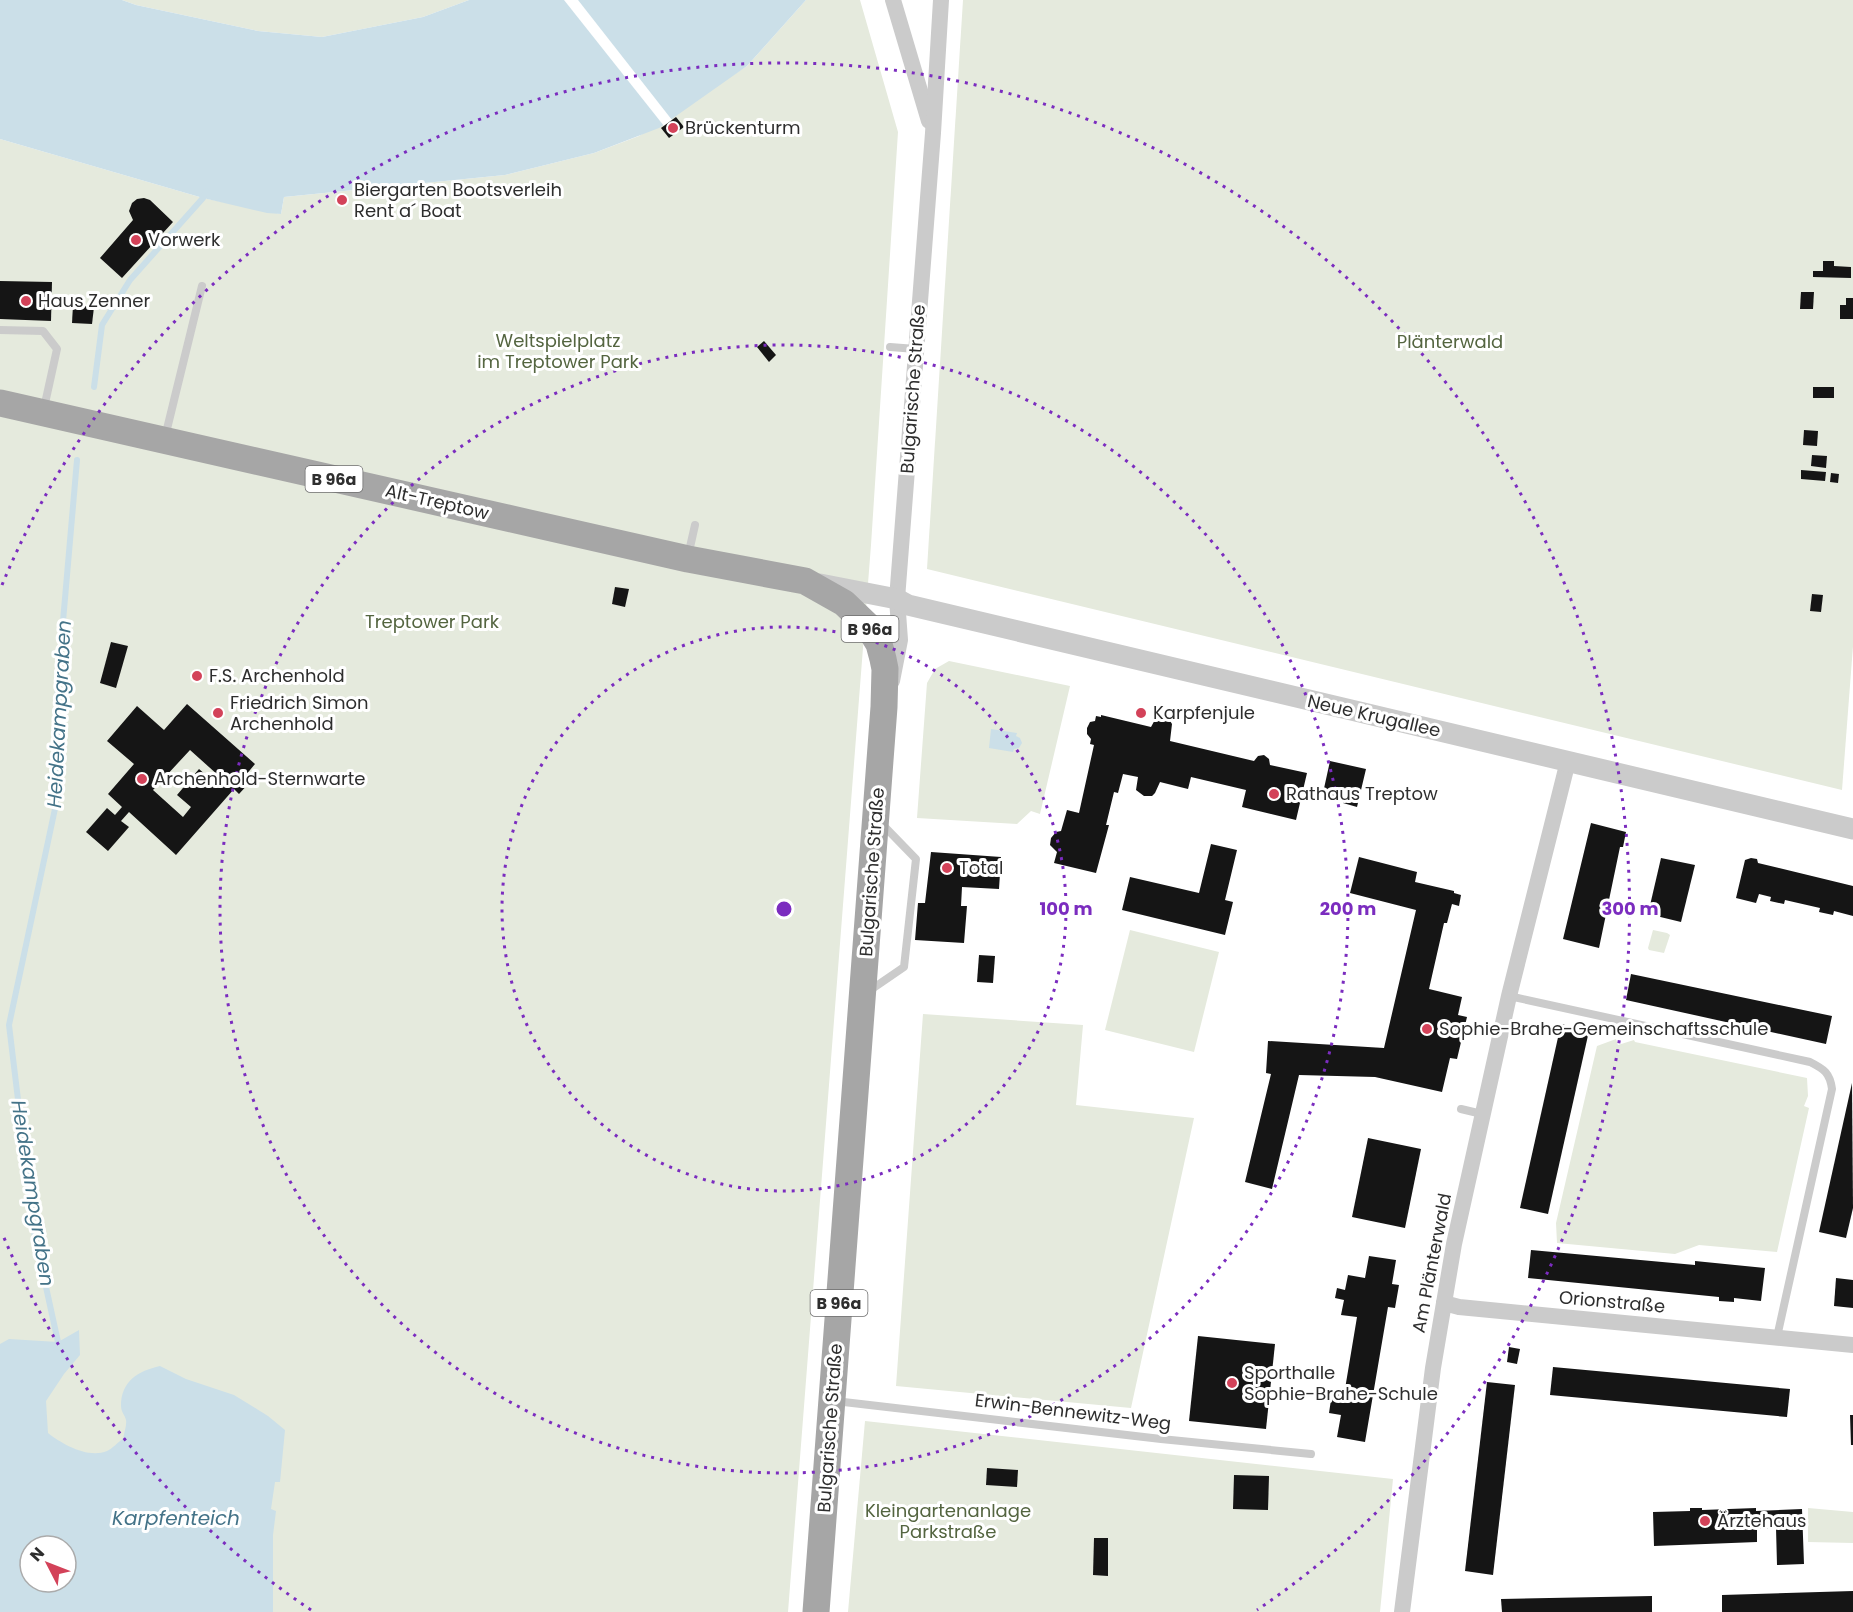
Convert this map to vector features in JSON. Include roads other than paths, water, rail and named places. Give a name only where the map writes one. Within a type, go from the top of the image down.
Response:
[{"type":"main road","name":"Alt-Treptow","points":[[0,403],[688,559],[805,581],[844,603],[867,626],[879,644],[885,669],[884,707]]},
{"type":"main road","name":"Bulgarische Straße","points":[[816,1612],[884,707]]},
{"type":"street","name":"Bulgarische Straße","points":[[893,0],[933,133]]},
{"type":"street","name":"Bulgarische Straße","points":[[884,707],[895,669],[900,640],[897,598],[941,0]]},
{"type":"street","name":"Alt-Treptow","points":[[805,581],[897,598]]},
{"type":"street","name":"Neue Krugallee","points":[[897,598],[908,605],[1089,649],[1853,829]]},
{"type":"street","name":"Am Plänterwald","points":[[1402,1612],[1420,1463],[1444,1303],[1482,1114],[1568,761]]},
{"type":"street","name":"Orionstraße","points":[[1444,1303],[1459,1307],[1853,1345]]},
{"type":"lane","points":[[165,440],[202,286]]},
{"type":"lane","points":[[0,330],[43,332],[57,349],[51,384],[42,412]]},
{"type":"lane","points":[[890,347],[916,349]]},
{"type":"lane","points":[[688,559],[695,525]]},
{"type":"lane","points":[[863,994],[904,967],[915,859],[875,817]]},
{"type":"lane","points":[[1509,996],[1810,1062],[1827,1072],[1832,1089],[1777,1337]]},
{"type":"lane","points":[[1461,1109],[1482,1114]]},
{"type":"lane","name":"Erwin-Bennewitz-Weg","points":[[831,1400],[1161,1439],[1311,1454]]},
{"type":"water","points":[[0,0],[122,0],[258,31],[322,37],[423,17],[469,0],[806,0],[747,66],[659,128],[594,153],[505,175],[284,197],[281,214],[267,213],[203,198],[0,139]]},
{"type":"water","points":[[991,729],[1017,733],[1016,736],[1022,743],[1013,752],[989,748]]},
{"type":"water","name":"Karpfenteich","points":[[79,1330],[80,1355],[46,1401],[48,1433],[60,1442],[84,1452],[100,1453],[109,1450],[123,1439],[126,1422],[121,1406],[124,1390],[138,1374],[160,1366],[186,1379],[234,1395],[268,1416],[285,1430],[280,1482],[275,1482],[271,1509],[276,1511],[273,1535],[273,1612],[0,1612],[0,1344],[9,1339],[58,1342]]},
{"type":"waterway","name":"Heidekampgraben","points":[[94,387],[102,325],[130,280],[203,198],[206,191]]},
{"type":"waterway","name":"Heidekampgraben","points":[[55,1348],[58,1342],[34,1232],[9,1025],[56,804],[58,679],[77,460]]},
{"type":"place","name":"Brückenturm","points":[[673,128]]},
{"type":"place","name":"Biergarten Bootsverleih Rent a´ Boat","points":[[342,200]]},
{"type":"place","name":"Vorwerk","points":[[136,240]]},
{"type":"place","name":"Haus Zenner","points":[[26,301]]},
{"type":"place","name":"F.S. Archenhold","points":[[197,676]]},
{"type":"place","name":"Friedrich Simon Archenhold","points":[[218,713]]},
{"type":"place","name":"Karpfenjule","points":[[1141,713]]},
{"type":"place","name":"Archenhold-Sternwarte","points":[[142,779]]},
{"type":"place","name":"Rathaus Treptow","points":[[1274,794]]},
{"type":"place","name":"Total","points":[[947,868]]},
{"type":"place","name":"Sophie-Brahe-Gemeinschaftsschule","points":[[1427,1029]]},
{"type":"place","name":"Sporthalle Sophie-Brahe-Schule","points":[[1232,1383]]},
{"type":"place","name":"Ärztehaus","points":[[1705,1521]]},
{"type":"park label","name":"Plänterwald","points":[[1450,342]]},
{"type":"park label","name":"Weltspielplatz im Treptower Park","points":[[558,351]]},
{"type":"park label","name":"Treptower Park","points":[[432,622]]},
{"type":"park label","name":"Kleingartenanlage Parkstraße","points":[[948,1522]]}]
